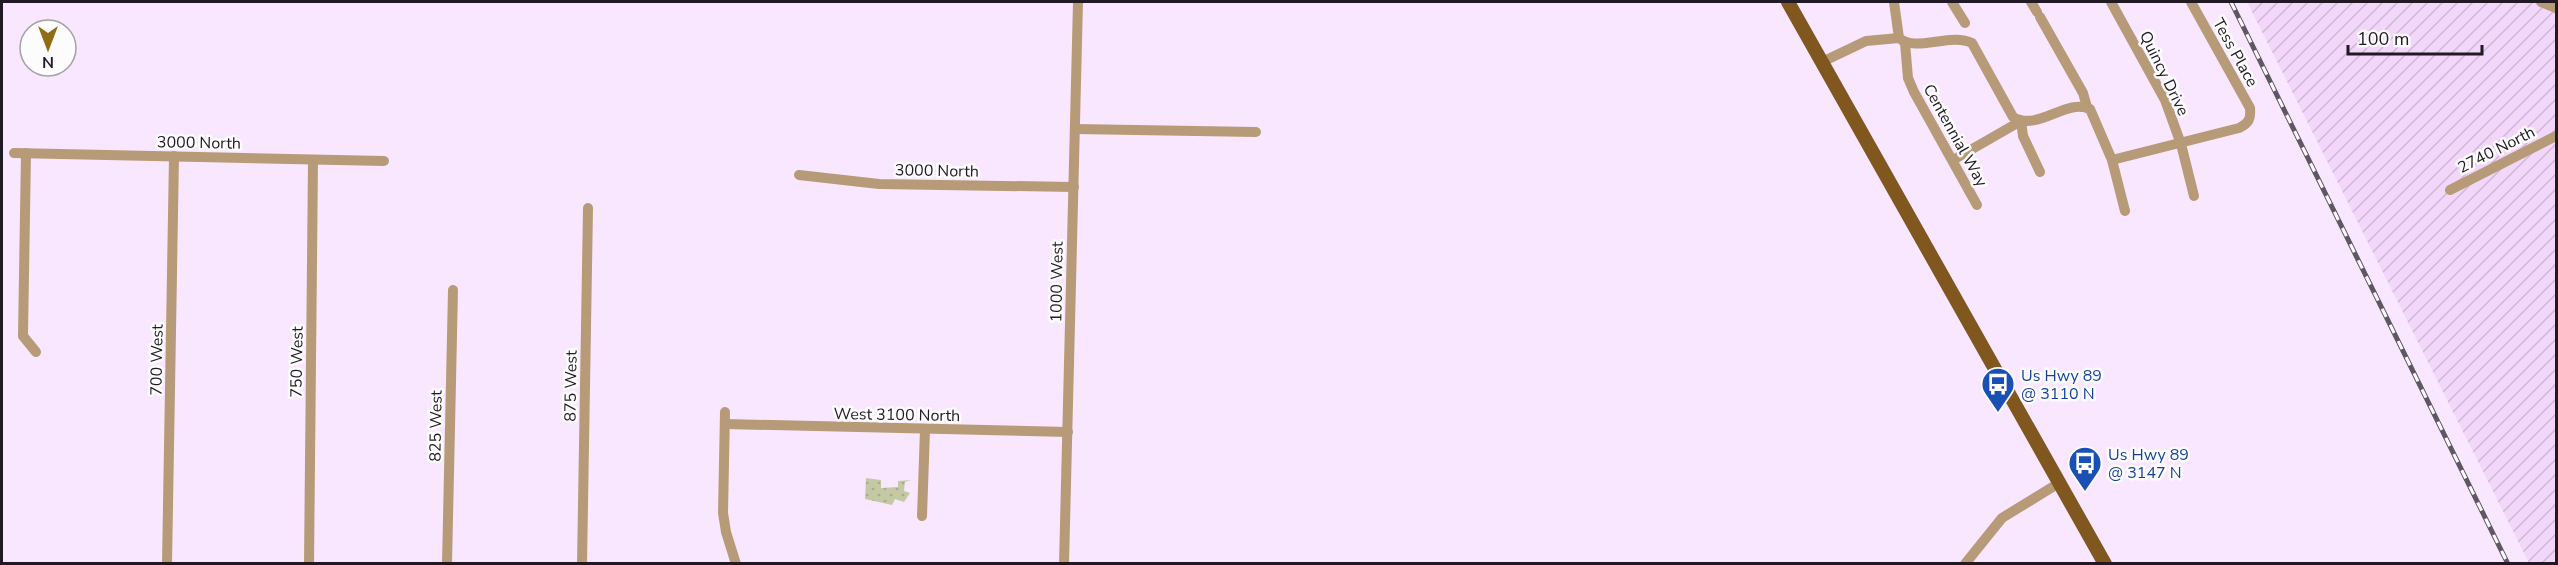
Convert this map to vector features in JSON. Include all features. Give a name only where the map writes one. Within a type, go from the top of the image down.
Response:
[{"type":"main road","points":[[1788,2],[2105,564]]},
{"type":"street","name":"1000 West","points":[[1064,564],[1078,2]]},
{"type":"street","name":"Centennial Way","points":[[1894,2],[1908,78],[1977,205]]},
{"type":"street","points":[[1952,2],[1965,23]]},
{"type":"street","points":[[2031,2],[2083,93],[2086,107],[2095,119],[2112,160],[2125,211]]},
{"type":"street","name":"Quincy Drive","points":[[2111,2],[2165,100],[2181,144],[2194,195]]},
{"type":"street","name":"Tess Place","points":[[2181,144],[2239,128],[2247,124],[2251,118],[2250,108],[2191,2]]},
{"type":"street","points":[[2541,2],[2556,8]]},
{"type":"street","points":[[1822,62],[1866,40],[1962,38],[1972,43],[2013,117],[2021,121]]},
{"type":"street","points":[[1953,160],[2021,121],[2086,107]]},
{"type":"street","points":[[2021,121],[2023,136],[2040,172]]},
{"type":"street","points":[[1075,129],[1256,132]]},
{"type":"street","name":"2740 North","points":[[2450,190],[2556,136]]},
{"type":"street","points":[[2112,160],[2181,144]]},
{"type":"street","name":"3000 North","points":[[14,153],[384,161]]},
{"type":"street","points":[[26,153],[23,336],[36,352]]},
{"type":"street","name":"700 West","points":[[167,564],[174,156]]},
{"type":"street","name":"750 West","points":[[309,564],[313,160]]},
{"type":"street","name":"3000 North","points":[[799,175],[879,184],[1074,187]]},
{"type":"street","name":"875 West","points":[[582,564],[588,208]]},
{"type":"street","name":"825 West","points":[[447,564],[453,290]]},
{"type":"street","points":[[725,411],[723,513],[736,564]]},
{"type":"street","name":"West 3100 North","points":[[725,424],[1068,432]]},
{"type":"street","points":[[922,516],[925,430]]},
{"type":"street","points":[[1965,564],[2002,518],[2059,483]]},
{"type":"shaded area","points":[[2247,2],[2556,2],[2556,563],[2529,563]]},
{"type":"green space","points":[[866,478],[881,480],[881,488],[898,487],[898,481],[911,480],[905,482],[904,491],[910,493],[904,502],[895,499],[892,505],[865,499]]},
{"type":"railway","points":[[2231,2],[2508,564]]},
{"type":"place","name":"Us Hwy 89 @ 3110 N","points":[[1998,413]]},
{"type":"place","name":"Us Hwy 89 @ 3147 N","points":[[2085,492]]}]
